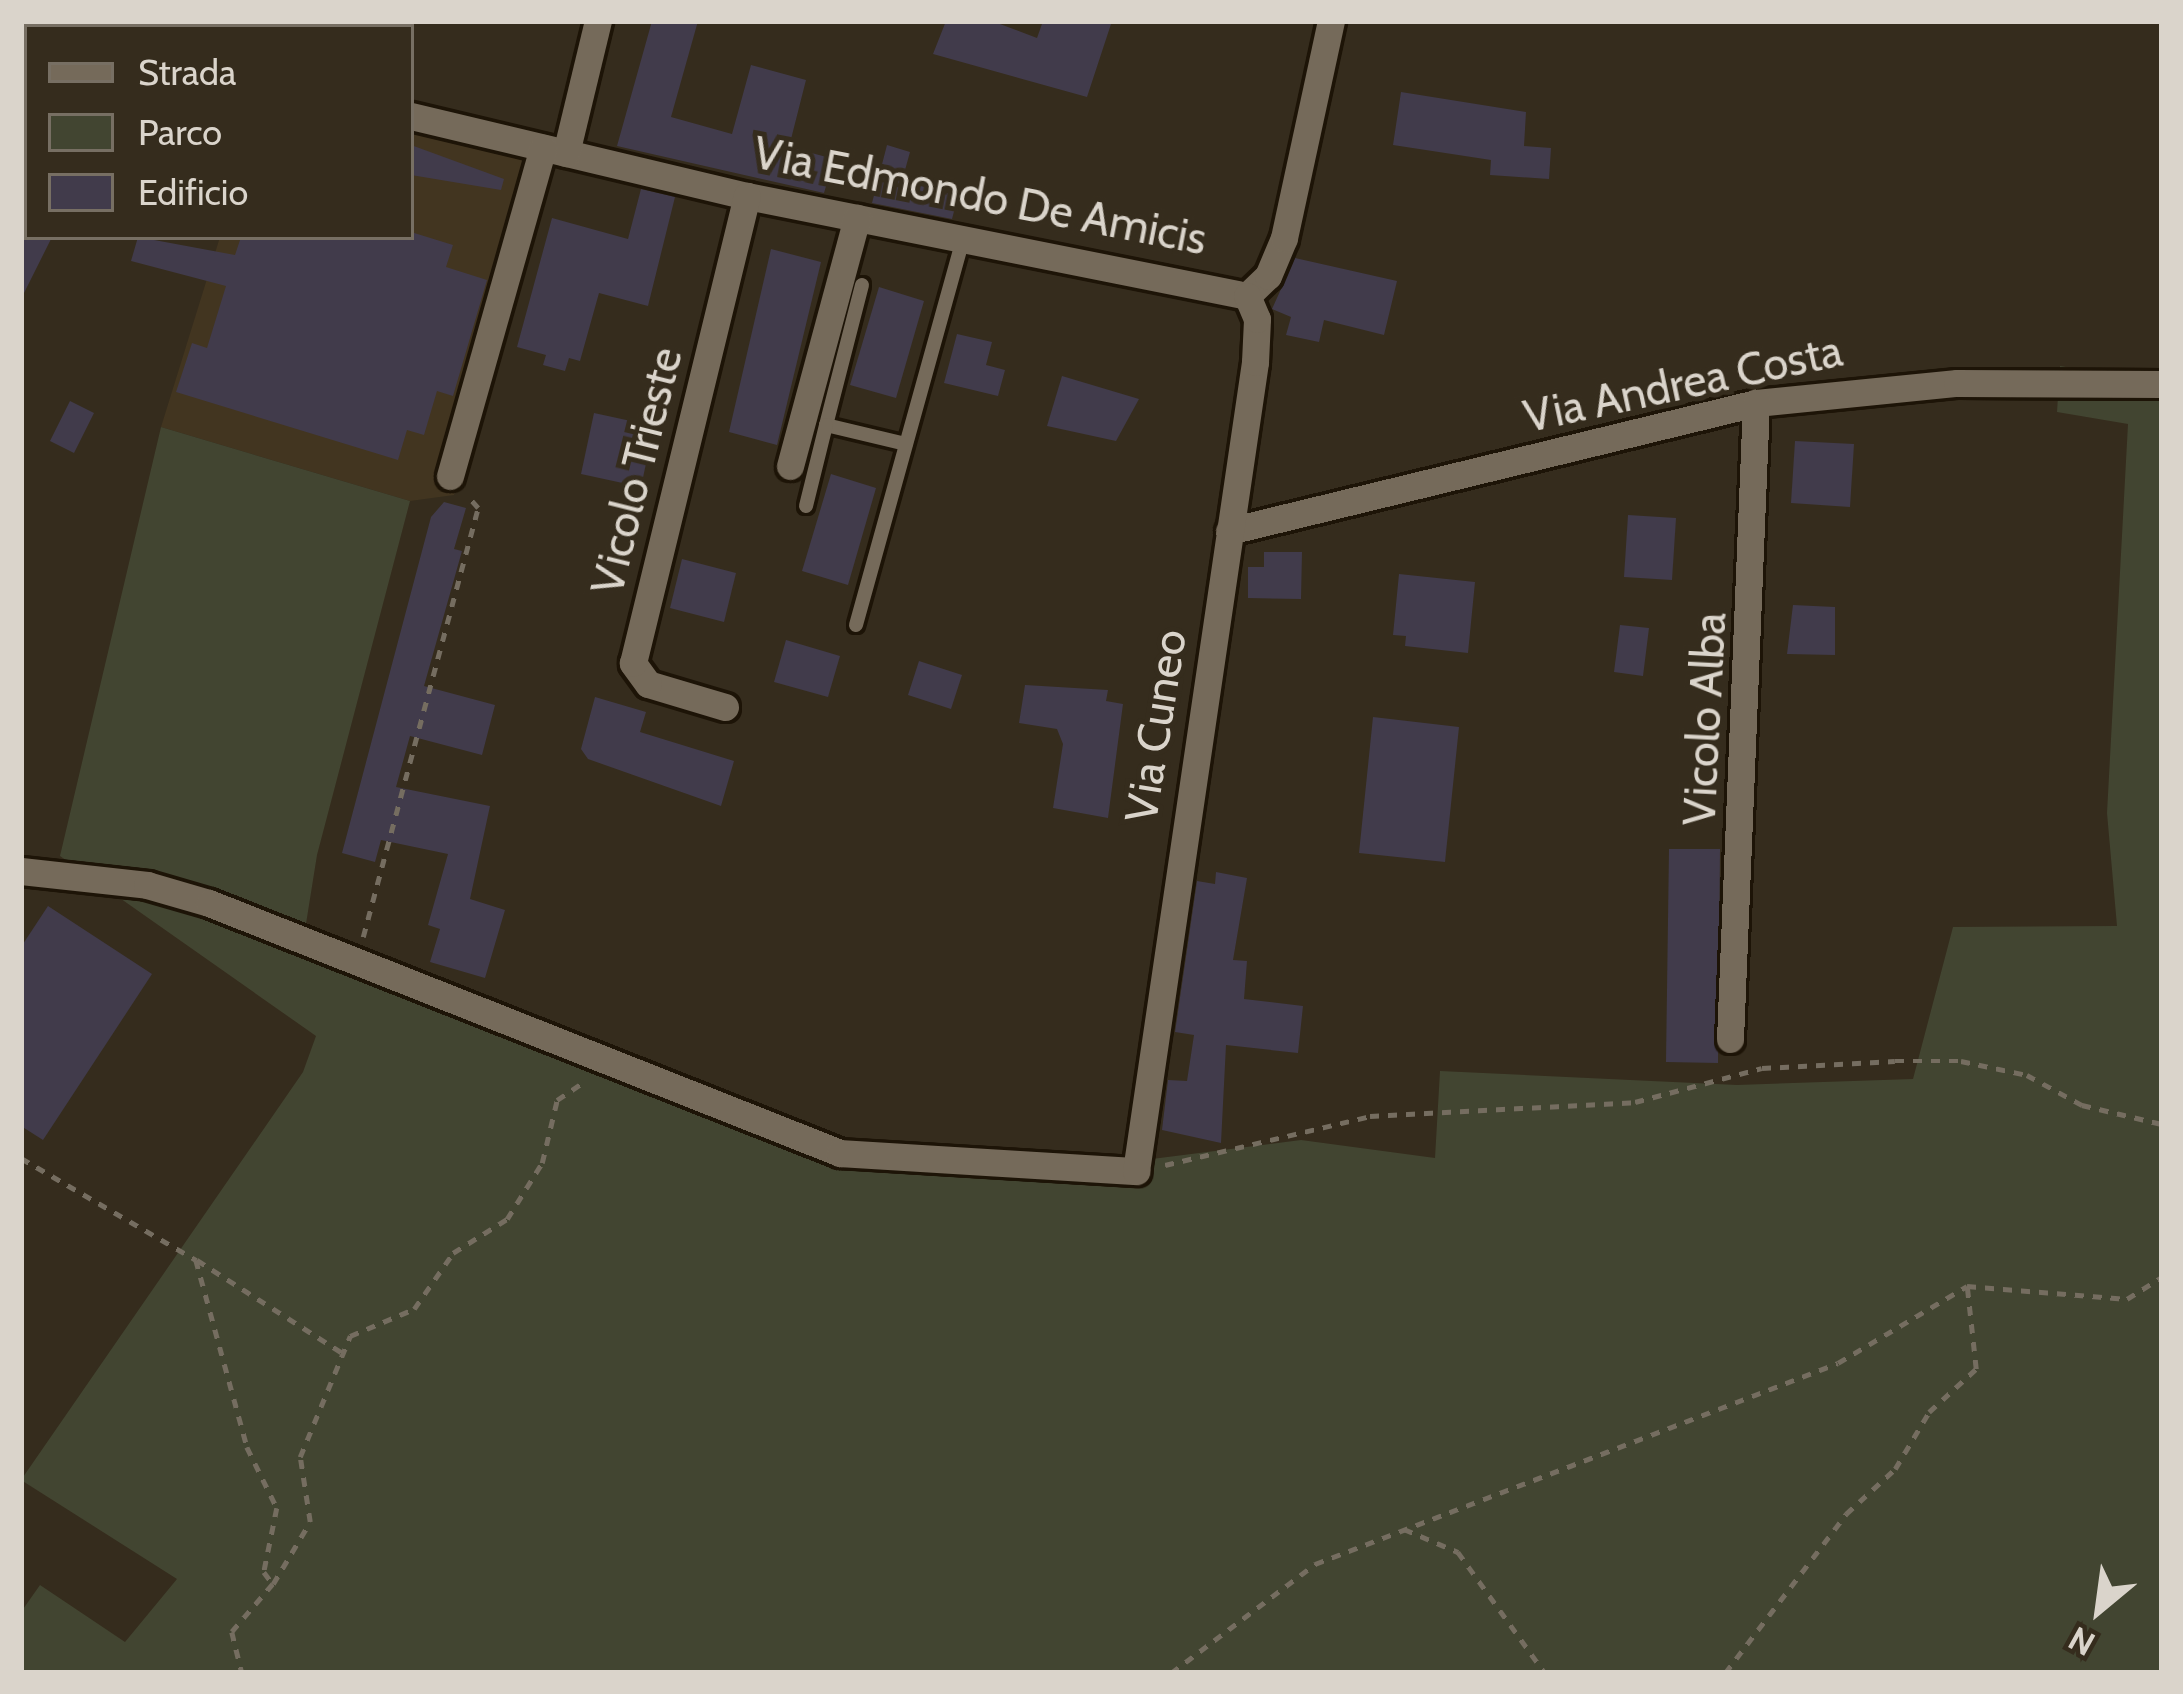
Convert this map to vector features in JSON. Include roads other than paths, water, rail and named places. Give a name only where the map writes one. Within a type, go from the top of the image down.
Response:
[{"type":"street","points":[[450,476],[598,21]]},
{"type":"street","name":"Via Edmondo De Amicis","points":[[414,117],[747,196],[1247,296],[1268,276],[1284,238],[1331,21]]},
{"type":"street","name":"Vicolo Trieste","points":[[724,707],[648,684],[633,663],[747,196]]},
{"type":"street","points":[[790,466],[857,218]]},
{"type":"street","name":"Via Cuneo","points":[[21,871],[147,885],[209,903],[840,1153],[1136,1172],[1255,362],[1258,319],[1247,296]]},
{"type":"street","name":"Via Andrea Costa","points":[[1229,531],[1756,404],[1936,384],[2162,384]]},
{"type":"street","name":"Vicolo Alba","points":[[1730,1039],[1756,404]]},
{"type":"lane","points":[[856,625],[963,239]]},
{"type":"lane","points":[[806,506],[862,285]]},
{"type":"lane","points":[[826,424],[906,444]]}]
